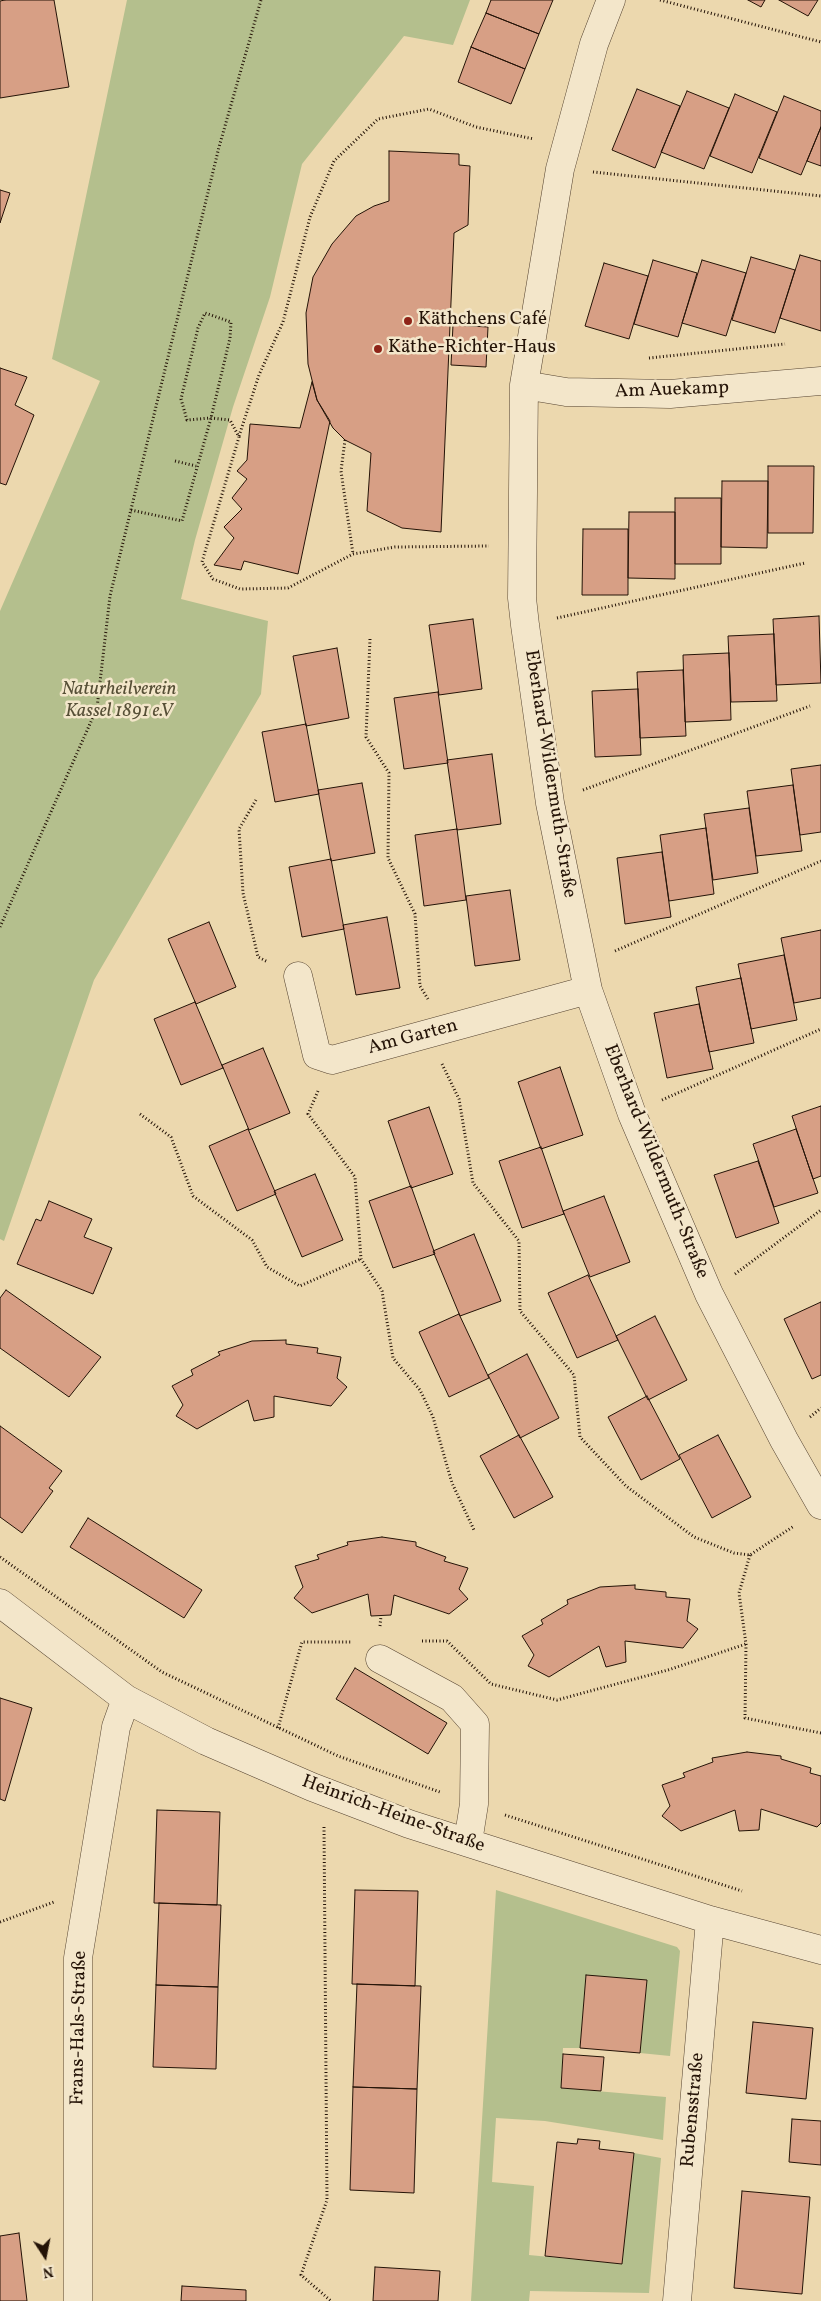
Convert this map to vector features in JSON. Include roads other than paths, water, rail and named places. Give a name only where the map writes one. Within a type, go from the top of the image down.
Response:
[{"type":"street","name":"Eberhard-Wildermuth-Straße","points":[[611,0],[594,44],[563,158],[524,385],[522,598],[525,625],[550,803],[585,978],[632,1114],[709,1294],[784,1440],[821,1505]]},
{"type":"street","name":"Am Auekamp","points":[[524,385],[566,392],[670,394],[821,381]]},
{"type":"street","name":"Am Garten","points":[[298,976],[317,1054],[332,1060],[585,978]]},
{"type":"street","name":"Heinrich-Heine-Straße","points":[[0,1603],[126,1699],[206,1741],[332,1795],[409,1824],[710,1920],[821,1950]]},
{"type":"street","points":[[370,1651],[452,1698],[475,1724],[474,1804],[468,1842]]},
{"type":"street","name":"Frans-Hals-Straße","points":[[78,2301],[78,1958],[116,1727],[126,1699]]},
{"type":"street","name":"Rubensstraße","points":[[677,2301],[710,1920]]},
{"type":"place","name":"Käthchens Café","points":[[408,321]]},
{"type":"place","name":"Käthe-Richter-Haus","points":[[378,349]]},
{"type":"park label","name":"Naturheilverein Kassel 1891 e.V","points":[[119,702]]}]
